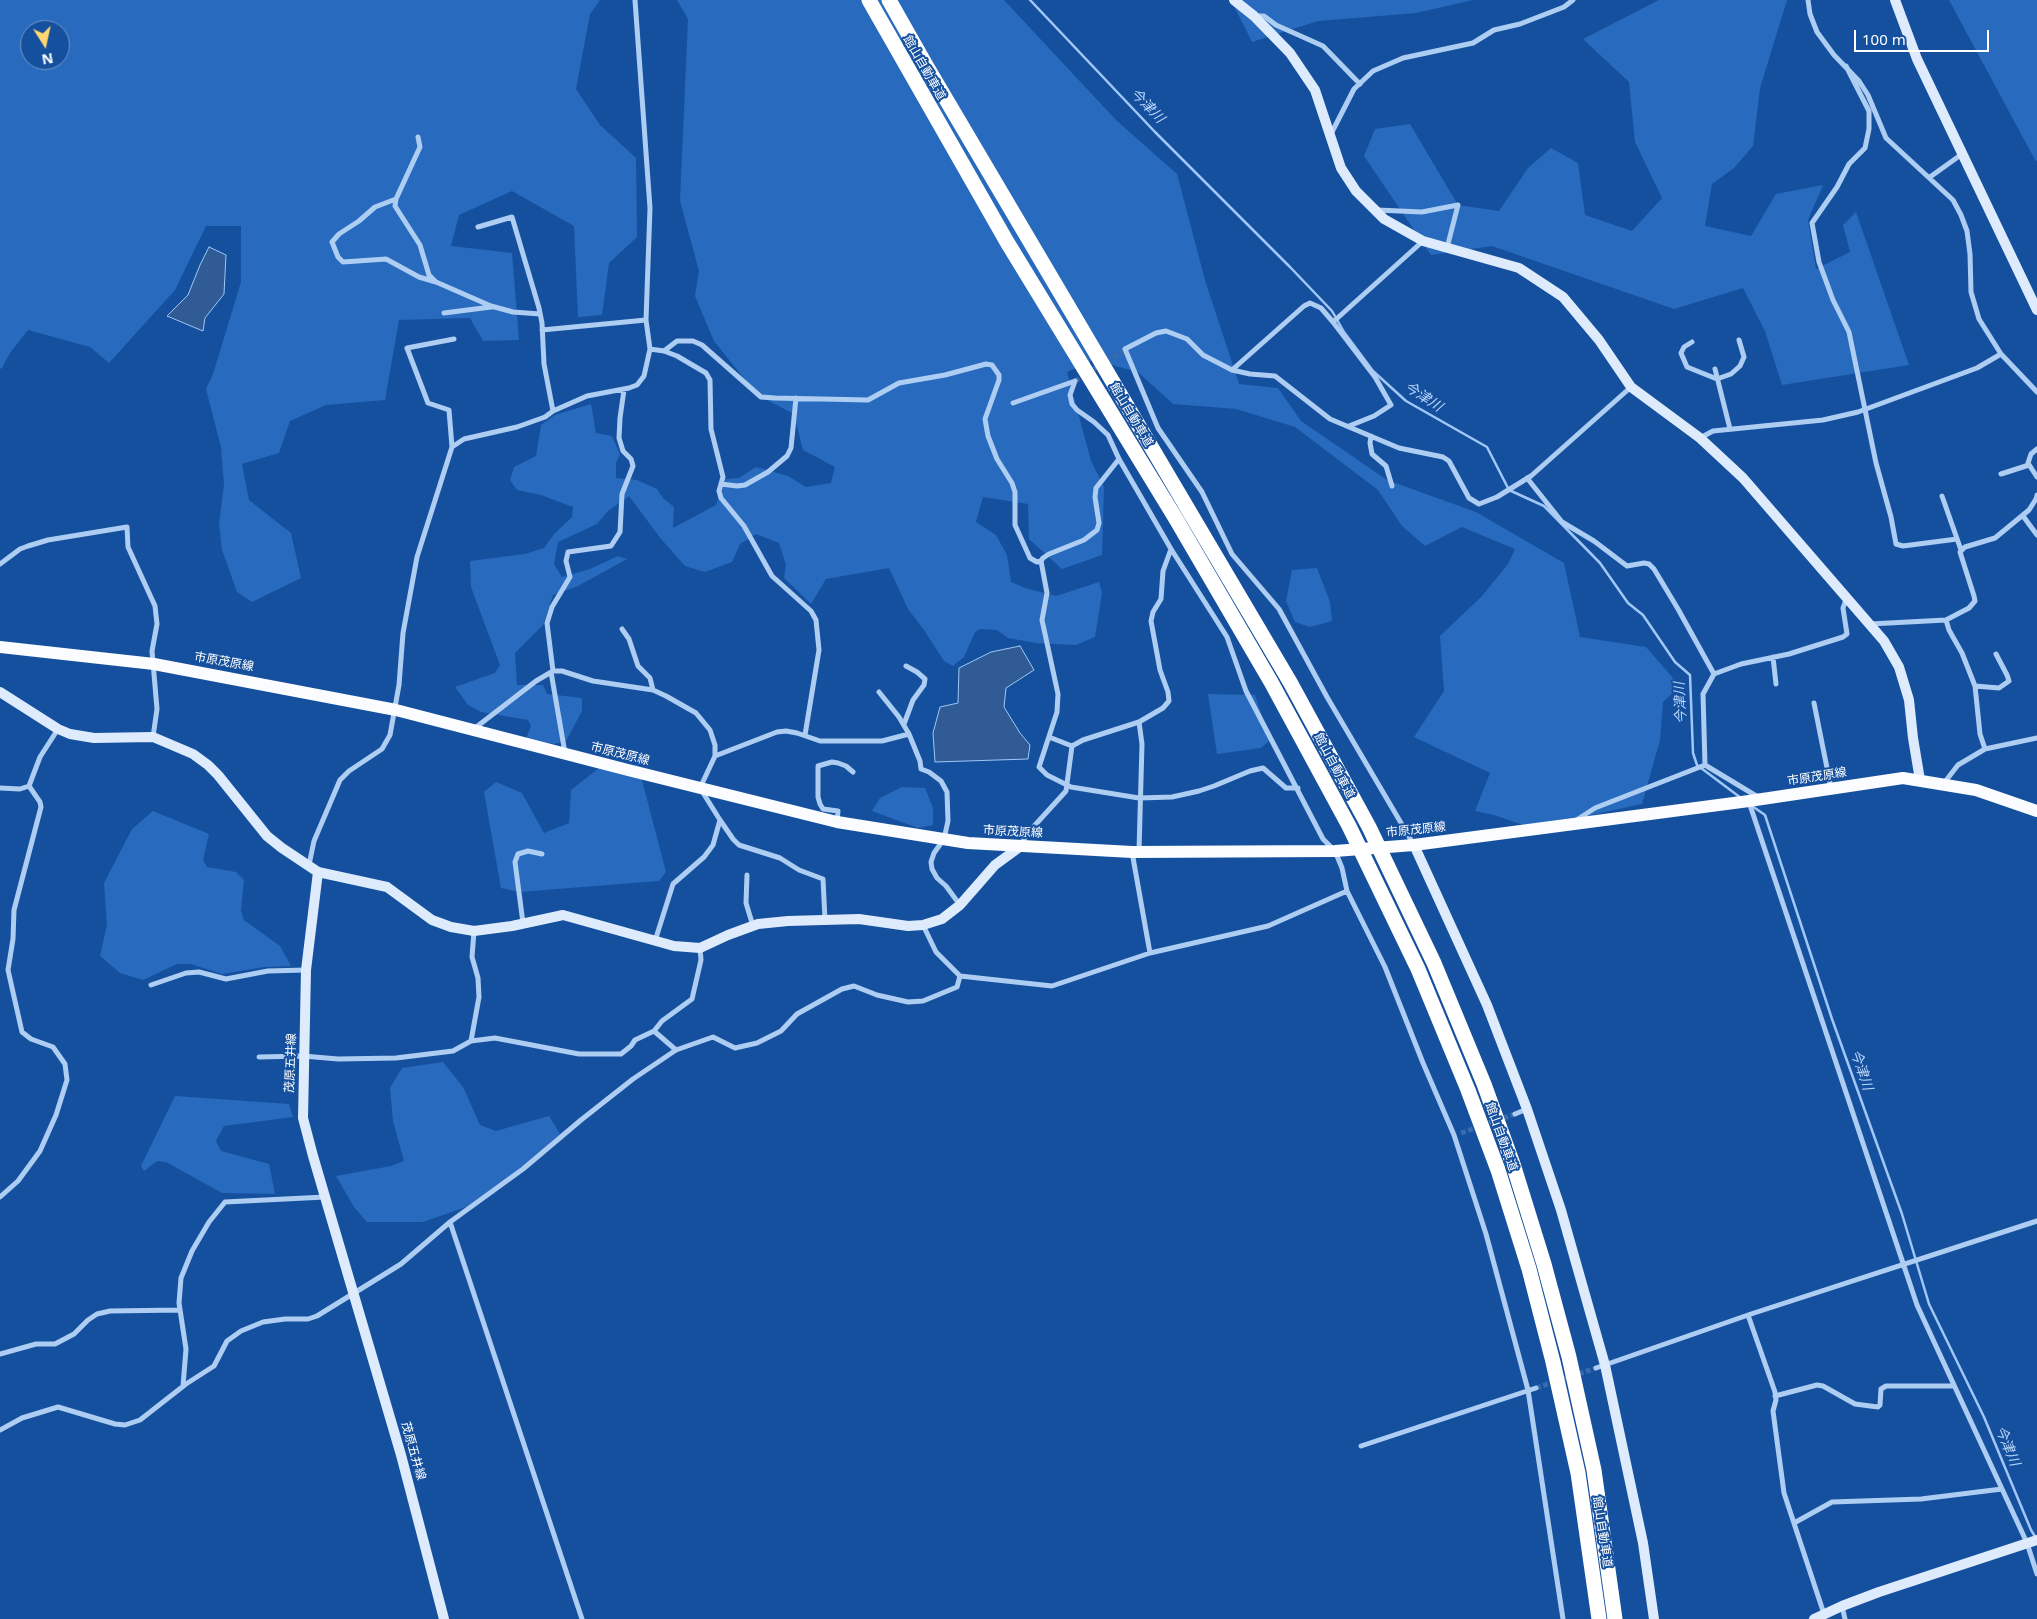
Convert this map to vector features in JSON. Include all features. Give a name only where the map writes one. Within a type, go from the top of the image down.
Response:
[{"type":"highway","name":"館山自動車道","points":[[870,0],[1007,242],[1226,604],[1280,698],[1349,826],[1436,1010],[1498,1170],[1529,1269],[1554,1362],[1578,1473],[1599,1619]]},
{"type":"highway","name":"館山自動車道","points":[[889,0],[1290,682],[1369,827],[1434,963],[1470,1047],[1512,1164],[1544,1264],[1569,1358],[1594,1470],[1616,1619]]},
{"type":"main road","name":"市原茂原線","points":[[0,647],[154,664],[396,710],[837,822],[968,843],[1135,852],[1335,851],[1414,845],[1570,825],[1903,778],[1944,783],[1994,794],[2037,811]]},
{"type":"street","points":[[452,447],[464,439],[517,427],[545,417],[553,411],[587,396],[624,390],[636,385],[644,376],[650,349],[646,320],[650,208],[634,0]]},
{"type":"street","points":[[1234,0],[1254,16],[1290,53],[1315,90],[1341,168],[1356,191],[1384,220],[1424,241],[1518,268],[1563,297],[1599,340],[1631,387],[1700,438],[1743,478],[1884,641],[1899,667],[1909,700],[1912,738],[1920,780]]},
{"type":"street","points":[[1330,136],[1354,89],[1373,71],[1389,63],[1419,54],[1473,43],[1494,30],[1520,24],[1564,8],[1573,0]]},
{"type":"street","points":[[1808,0],[1810,14],[1817,32],[1868,95],[1886,138],[1953,200],[1962,215],[1967,231],[1974,304],[1979,319],[2000,354],[2037,392]]},
{"type":"street","points":[[1896,0],[1917,59],[2037,310]]},
{"type":"street","points":[[1254,16],[1264,16],[1276,25],[1323,46],[1360,84]]},
{"type":"street","points":[[1846,66],[1869,111],[1867,143],[1865,148],[1849,164],[1837,187],[1812,223],[1819,262],[1833,300],[1849,332],[1876,463],[1891,517],[1896,544],[1903,546],[1957,539]]},
{"type":"street","points":[[418,137],[420,147],[396,199],[396,206],[420,245],[430,275],[436,282]]},
{"type":"street","points":[[1930,177],[1963,154]]},
{"type":"street","points":[[396,199],[375,207],[358,222],[339,234],[332,242],[333,249],[344,262],[386,259],[419,277],[436,282],[494,307],[513,312],[540,314]]},
{"type":"street","points":[[1374,210],[1422,212],[1458,205],[1447,248]]},
{"type":"street","points":[[478,227],[512,217],[540,314],[544,364],[553,411]]},
{"type":"street","points":[[1333,322],[1424,241]]},
{"type":"street","points":[[1232,370],[1310,302],[1321,308],[1333,322],[1375,377],[1391,405],[1374,416],[1349,426]]},
{"type":"street","points":[[444,314],[494,307]]},
{"type":"street","points":[[542,330],[646,320]]},
{"type":"street","points":[[1631,387],[1527,478],[1497,497],[1479,504],[1469,498],[1449,461],[1443,457],[1400,448],[1330,419],[1276,376],[1250,374],[1232,370],[1203,355],[1187,339],[1166,331],[1156,333],[1125,349],[1158,428],[1202,492],[1232,554],[1279,609],[1327,697],[1414,845],[1487,1005],[1528,1109],[1561,1210],[1643,1544],[1654,1619]]},
{"type":"street","points":[[309,866],[314,841],[340,780],[349,771],[382,749],[390,735],[396,710],[402,633],[418,557],[452,447],[449,410],[428,403],[407,348],[454,339]]},
{"type":"street","points":[[1692,342],[1684,347],[1681,353],[1687,367],[1717,379],[1731,374],[1740,366],[1744,357],[1740,340]]},
{"type":"street","points":[[664,351],[677,341],[693,341],[712,352],[761,397],[868,400],[899,384],[945,375],[986,364],[992,365],[999,375],[999,380],[985,419],[988,436],[997,459],[1012,483],[1015,492],[1015,525],[1030,558],[1037,562],[1041,561]]},
{"type":"street","points":[[650,349],[664,351],[696,366],[706,373],[710,380],[711,429],[723,477],[719,491],[721,498],[744,526],[772,576],[811,611],[816,620],[819,650],[804,735]]},
{"type":"street","points":[[1700,438],[1713,431],[1823,420],[1866,409],[1977,368],[2000,354]]},
{"type":"street","points":[[1714,369],[1730,429]]},
{"type":"street","points":[[1014,403],[1075,381],[1070,396],[1072,404],[1108,435],[1119,459],[1171,549],[1227,637],[1246,691],[1298,788],[1323,840],[1335,851],[1342,868],[1347,891],[1385,967],[1454,1135],[1486,1234],[1528,1390],[1563,1619]]},
{"type":"street","points":[[565,754],[552,671],[547,622],[552,608],[570,577],[566,561],[568,552],[611,546],[620,532],[622,494],[633,466],[631,459],[623,451],[619,438],[624,390]]},
{"type":"street","points":[[721,484],[745,485],[768,472],[787,456],[791,448],[796,398]]},
{"type":"street","points":[[1371,436],[1372,454],[1386,466],[1392,486]]},
{"type":"street","points":[[2037,449],[2031,454],[2028,461],[2028,465],[2037,477]]},
{"type":"street","points":[[1041,561],[1042,558],[1049,554],[1084,540],[1097,530],[1099,523],[1095,498],[1096,488],[1119,459]]},
{"type":"street","points":[[2001,474],[2028,465]]},
{"type":"street","points":[[1527,478],[1562,522],[1594,541],[1627,566],[1644,563],[1649,564],[1654,569],[1714,674]]},
{"type":"street","points":[[1961,550],[1995,538],[2023,516],[2036,499],[2037,494]]},
{"type":"street","points":[[1869,624],[1946,620],[1969,608],[1974,601],[1961,550],[1942,496]]},
{"type":"street","points":[[2023,516],[2037,535]]},
{"type":"street","points":[[0,564],[20,549],[35,544],[127,527],[128,547],[155,606],[157,624],[152,651],[157,709],[153,737]]},
{"type":"street","points":[[1049,737],[1072,746],[1083,740],[1139,722],[1163,708],[1169,701],[1168,692],[1160,670],[1151,621],[1153,612],[1161,599],[1163,571],[1171,549]]},
{"type":"street","points":[[1041,561],[1048,593],[1042,620],[1058,694],[1057,712],[1039,767],[1047,775],[1072,787],[1139,798],[1172,797],[1214,786],[1250,771],[1263,768],[1286,788],[1298,788]]},
{"type":"street","points":[[1847,597],[1843,608],[1847,634],[1843,637],[1741,664],[1714,674],[1703,694],[1705,765],[1749,801],[1905,1264],[1917,1305],[2002,1489],[2032,1541],[2037,1574]]},
{"type":"street","points":[[1946,620],[1975,686],[1980,734],[1985,749]]},
{"type":"street","points":[[622,629],[630,639],[638,666],[650,678],[653,690]]},
{"type":"street","points":[[1975,686],[1999,688],[2008,681],[2007,675],[1996,654]]},
{"type":"street","points":[[1773,657],[1776,684]]},
{"type":"street","points":[[904,724],[913,700],[924,685],[925,679],[922,675],[906,666]]},
{"type":"street","points":[[473,730],[536,681],[552,671],[562,671],[593,681],[653,690],[666,696],[696,713],[710,730],[715,744],[715,756],[700,788],[733,839],[739,845],[780,858],[799,870],[823,879],[825,920]]},
{"type":"street","points":[[0,692],[58,729],[76,735],[94,738],[153,737],[193,754],[208,765],[267,836],[309,866],[318,872],[387,887],[432,920],[451,927],[474,931],[523,924],[563,915],[686,948],[700,948],[753,926],[788,922],[859,919],[908,926],[923,925],[942,919],[960,905],[995,865],[1021,846],[1026,835],[1066,791],[1072,746]]},
{"type":"street","points":[[879,692],[904,724],[920,761],[921,769],[929,772],[947,792],[948,821],[944,839],[934,853],[932,869],[937,878],[942,881],[960,905]]},
{"type":"street","points":[[1814,703],[1831,788]]},
{"type":"street","points":[[1139,722],[1142,744],[1135,852],[1150,953]]},
{"type":"street","points":[[29,786],[40,757],[58,729]]},
{"type":"street","points":[[715,756],[777,732],[786,731],[820,741],[882,741],[909,734]]},
{"type":"street","points":[[1944,783],[1958,765],[1985,749],[2037,738]]},
{"type":"street","points":[[837,822],[838,811],[823,809],[820,804],[818,797],[818,766],[838,762],[853,772]]},
{"type":"street","points":[[1570,825],[1595,808],[1705,765]]},
{"type":"street","points":[[0,788],[20,789],[29,786]]},
{"type":"street","points":[[0,1197],[18,1181],[40,1151],[56,1115],[67,1080],[65,1064],[53,1047],[31,1039],[22,1032],[8,970],[13,939],[14,910],[41,807],[40,802],[29,786]]},
{"type":"street","points":[[655,941],[672,884],[704,857],[713,845],[720,820]]},
{"type":"street","points":[[523,924],[515,862],[518,854],[528,851],[542,854]]},
{"type":"street","name":"茂原五井線","points":[[318,872],[306,970],[303,1118],[408,1481],[444,1619]]},
{"type":"street","points":[[747,875],[746,904],[753,926]]},
{"type":"street","points":[[923,925],[936,952],[960,976],[1052,986],[1150,953],[1268,926],[1347,891]]},
{"type":"street","points":[[471,1041],[479,997],[478,978],[472,957],[474,931]]},
{"type":"street","points":[[259,1057],[396,1058],[453,1051],[471,1041],[504,1038],[578,1054],[621,1054],[635,1040],[654,1031],[662,1021],[692,999],[701,960],[700,948]]},
{"type":"street","points":[[151,985],[186,973],[199,972],[226,979],[268,971],[306,970]]},
{"type":"street","points":[[0,1430],[22,1418],[58,1407],[115,1424],[135,1423],[183,1386],[214,1366],[227,1342],[242,1331],[263,1322],[285,1319],[308,1319],[317,1316],[401,1264],[450,1222],[523,1169],[633,1079],[676,1050],[713,1037],[735,1048],[757,1044],[781,1031],[797,1014],[842,989],[854,986],[877,995],[908,1002],[923,1001],[957,987],[960,976]]},
{"type":"street","points":[[654,1031],[676,1050]]},
{"type":"street","points":[[1516,1114],[1528,1109]]},
{"type":"street","points":[[1454,1135],[1461,1134]]},
{"type":"street","points":[[183,1386],[186,1349],[180,1310],[181,1278],[192,1251],[209,1222],[225,1202],[325,1197]]},
{"type":"street","points":[[1600,1366],[1748,1315],[2037,1221]]},
{"type":"street","points":[[450,1222],[582,1619]]},
{"type":"street","points":[[0,1354],[36,1344],[55,1344],[74,1334],[96,1314],[180,1310]]},
{"type":"street","points":[[1748,1315],[1775,1396],[1773,1411],[1784,1494],[1824,1614]]},
{"type":"street","points":[[1775,1396],[1817,1385],[1823,1386],[1855,1404],[1878,1407],[1880,1405],[1881,1389],[1886,1386],[1954,1386]]},
{"type":"street","points":[[1361,1446],[1536,1388]]},
{"type":"street","points":[[1794,1522],[1832,1502],[1921,1499],[2002,1489]]},
{"type":"street","points":[[1814,1619],[1842,1606],[2032,1541]]},
{"type":"street","points":[[1842,1606],[1845,1619]]},
{"type":"shaded area","points":[[0,0],[600,0],[590,14],[576,89],[600,125],[636,158],[637,237],[609,263],[602,315],[578,317],[574,226],[512,191],[459,215],[451,246],[512,253],[519,340],[483,341],[470,318],[399,320],[385,400],[326,405],[290,421],[279,453],[242,464],[249,500],[291,533],[301,578],[252,602],[237,592],[222,550],[219,524],[224,485],[221,447],[206,389],[213,374],[241,282],[241,226],[206,226],[175,290],[109,363],[90,347],[28,330],[10,353],[0,369]]},
{"type":"shaded area","points":[[677,0],[1004,0],[1116,120],[1177,174],[1205,280],[1239,384],[1278,388],[1301,421],[1387,480],[1476,512],[1564,563],[1580,637],[1646,647],[1680,686],[1663,702],[1660,740],[1642,804],[1532,828],[1494,815],[1475,811],[1490,773],[1414,737],[1444,691],[1440,636],[1482,596],[1508,564],[1515,549],[1462,527],[1425,546],[1402,526],[1378,490],[1295,427],[1236,409],[1173,404],[1138,372],[1093,360],[1067,372],[1091,461],[1104,487],[1102,555],[1062,569],[1029,539],[1028,504],[983,497],[976,522],[996,535],[1007,555],[1011,582],[1025,588],[1056,596],[1099,582],[1102,593],[1095,637],[1076,645],[1036,643],[1008,638],[997,630],[980,629],[975,632],[964,657],[953,666],[944,661],[908,609],[889,568],[826,579],[811,604],[784,578],[786,565],[779,543],[756,534],[740,544],[732,562],[705,572],[685,566],[661,539],[629,496],[608,511],[597,524],[558,542],[554,564],[562,577],[590,569],[618,556],[627,559],[578,586],[553,595],[543,625],[515,653],[517,685],[543,685],[547,694],[582,698],[582,711],[566,741],[554,744],[526,739],[531,726],[528,720],[481,712],[468,705],[455,687],[495,673],[500,665],[471,587],[470,561],[525,554],[544,548],[555,533],[572,517],[573,507],[541,495],[517,490],[510,480],[514,467],[536,456],[541,425],[555,415],[591,404],[596,433],[612,436],[620,454],[616,463],[616,478],[637,480],[657,489],[663,498],[674,507],[673,528],[716,505],[726,479],[739,478],[756,467],[788,476],[806,487],[831,483],[835,467],[803,450],[794,414],[761,397],[742,376],[714,341],[695,296],[699,271],[680,201],[688,19]]},
{"type":"shaded area","points":[[1231,0],[1473,0],[1416,13],[1318,21],[1252,42]]},
{"type":"shaded area","points":[[1659,0],[1787,0],[1760,88],[1753,146],[1734,168],[1712,184],[1705,226],[1751,236],[1776,194],[1823,185],[1808,220],[1816,269],[1850,252],[1843,225],[1856,212],[1909,365],[1782,385],[1765,331],[1743,288],[1674,309],[1492,246],[1431,255],[1364,156],[1375,129],[1410,124],[1458,205],[1499,211],[1528,168],[1551,148],[1578,163],[1585,215],[1632,231],[1662,198],[1635,142],[1629,82],[1583,39]]},
{"type":"shaded area","points":[[1949,0],[2037,0],[2037,161],[2035,160]]},
{"type":"shaded area","points":[[209,247],[226,255],[224,294],[205,318],[203,331],[167,316],[188,295]]},
{"type":"shaded area","points":[[1317,568],[1330,602],[1332,621],[1310,627],[1295,622],[1286,601],[1292,570]]},
{"type":"shaded area","points":[[1020,646],[1034,670],[1006,688],[1004,707],[1030,745],[1028,759],[935,762],[933,733],[940,707],[958,703],[959,668],[991,652]]},
{"type":"shaded area","points":[[1208,694],[1255,695],[1270,740],[1261,748],[1217,754]]},
{"type":"shaded area","points":[[638,765],[666,872],[659,881],[519,892],[501,888],[484,792],[496,782],[522,793],[544,833],[569,823],[571,790],[599,768]]},
{"type":"shaded area","points":[[902,787],[925,788],[933,808],[933,825],[918,828],[872,811],[880,798]]},
{"type":"shaded area","points":[[153,811],[209,834],[203,860],[207,867],[236,872],[244,880],[241,911],[244,920],[280,946],[291,966],[264,967],[222,974],[191,964],[177,964],[143,980],[120,973],[100,956],[107,925],[104,883],[132,829]]},
{"type":"shaded area","points":[[443,1062],[463,1087],[480,1125],[496,1131],[549,1116],[560,1134],[505,1181],[466,1207],[423,1222],[367,1222],[354,1207],[336,1176],[391,1166],[404,1161],[393,1121],[390,1088],[402,1068]]},
{"type":"shaded area","points":[[175,1096],[289,1104],[293,1117],[224,1126],[216,1141],[221,1151],[269,1164],[275,1194],[222,1193],[166,1162],[157,1161],[144,1171],[141,1166]]},
{"type":"waterway","name":"今津川","points":[[1030,0],[1155,132],[1332,311],[1344,332],[1373,371],[1406,401],[1487,447],[1509,490],[1544,506],[1600,563],[1628,603],[1643,615],[1675,662],[1690,675],[1693,753],[1697,765],[1741,798]]},
{"type":"waterway","name":"今津川","points":[[1752,806],[1765,815],[1832,1019],[1902,1214],[1929,1304],[1984,1417],[2036,1538]]},
{"type":"tunnel","points":[[1075,381],[1125,349]]},
{"type":"tunnel","points":[[1461,1133],[1515,1114]]},
{"type":"tunnel","points":[[1536,1388],[1596,1368]]}]
